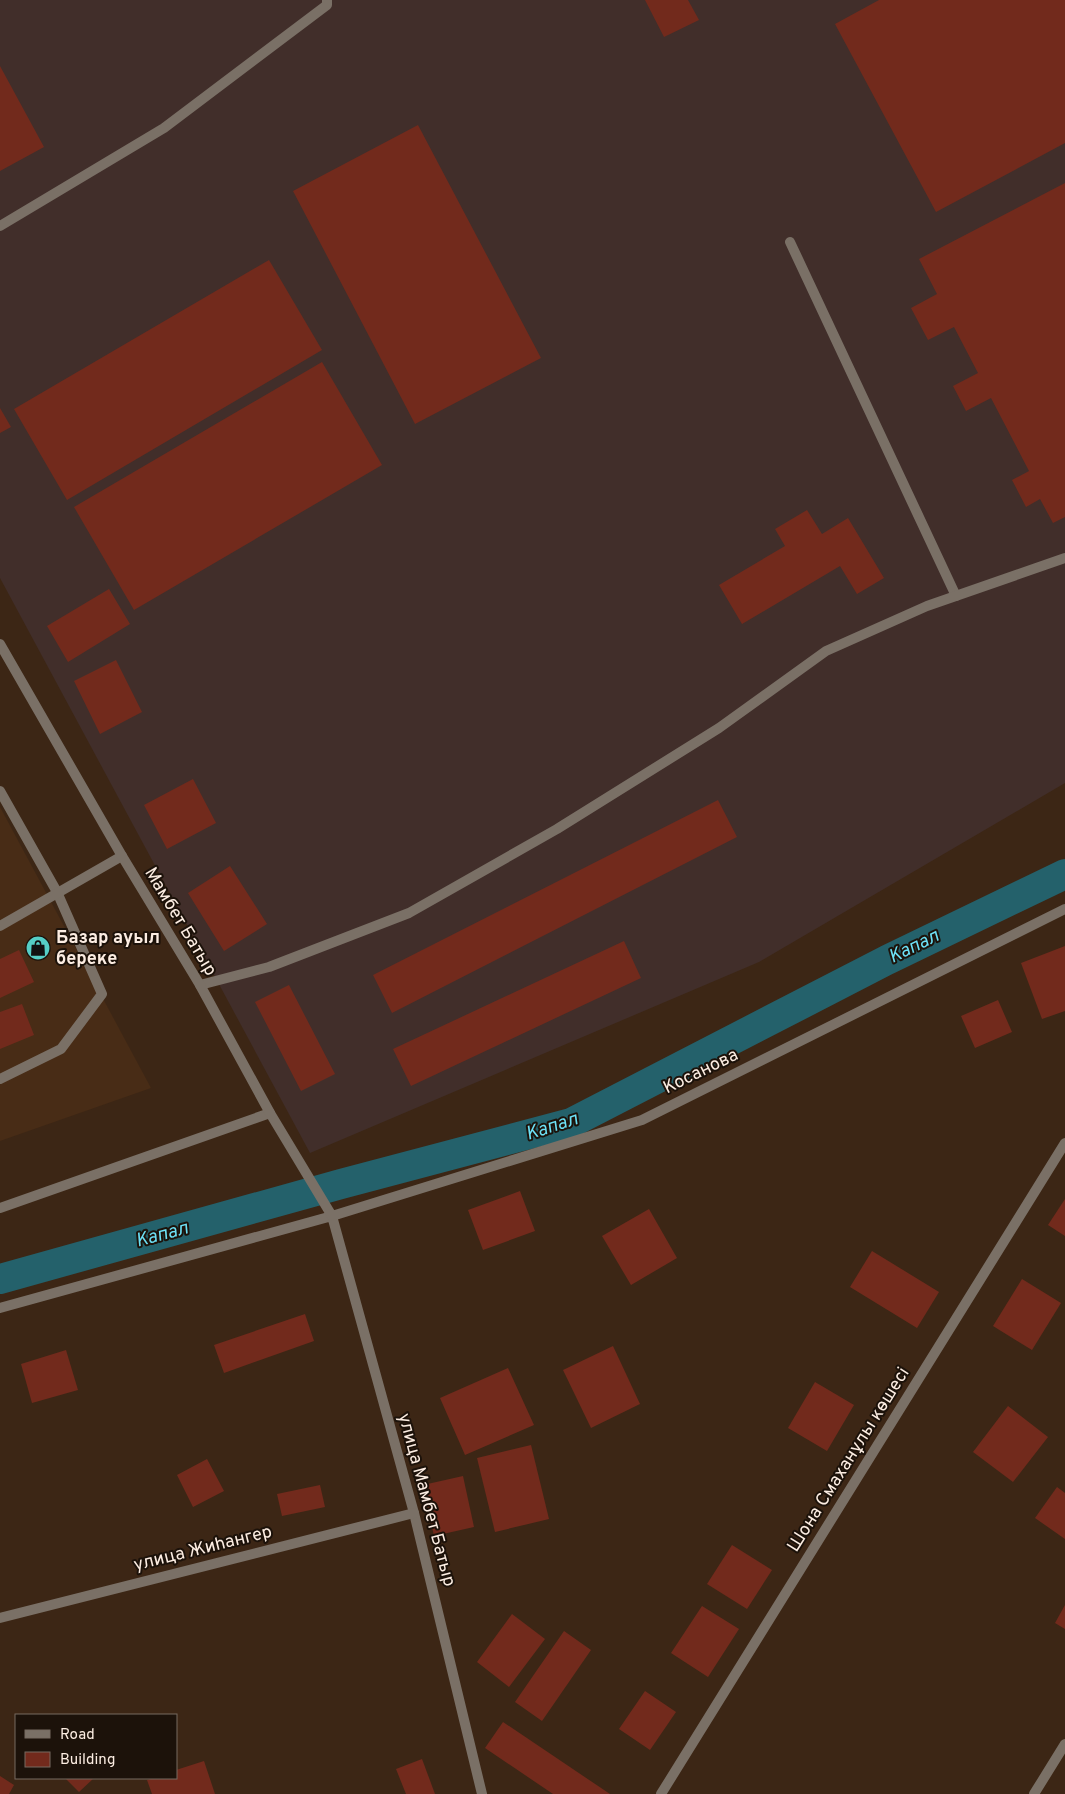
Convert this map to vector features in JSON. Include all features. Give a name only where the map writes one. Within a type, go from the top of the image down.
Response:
[{"type":"street","points":[[0,226],[164,128],[327,5],[327,0]]},
{"type":"street","points":[[790,242],[956,596]]},
{"type":"street","points":[[200,985],[269,967],[409,913],[557,829],[719,728],[826,651],[927,606],[1065,558]]},
{"type":"street","name":"Мамбет Батыр","points":[[0,644],[122,856],[200,985],[270,1113],[332,1216]]},
{"type":"street","points":[[0,792],[57,892],[102,994],[61,1049],[0,1079]]},
{"type":"street","points":[[0,926],[122,856]]},
{"type":"street","name":"Косанова","points":[[0,1308],[332,1216],[642,1120],[1065,909]]},
{"type":"street","points":[[0,1208],[270,1113]]},
{"type":"street","name":"Шона Смаханұлы көшесі","points":[[661,1794],[1065,1143]]},
{"type":"street","name":"улица Мамбет Батыр","points":[[332,1216],[414,1513],[482,1794]]},
{"type":"street","name":"улица Жиhангер","points":[[0,1618],[414,1513]]},
{"type":"street","points":[[1034,1794],[1065,1744]]},
{"type":"shaded area","points":[[0,0],[1065,0],[1065,783],[759,962],[310,1153],[0,578]]},
{"type":"shaded area","name":"Базар ауыл береке","points":[[0,807],[151,1088],[0,1141]]},
{"type":"building","points":[[645,0],[688,0],[699,20],[664,37]]},
{"type":"building","points":[[879,0],[1065,0],[1065,143],[936,212],[835,24]]},
{"type":"building","points":[[0,66],[44,147],[0,171]]},
{"type":"building","points":[[418,125],[541,358],[415,424],[293,191]]},
{"type":"building","points":[[1065,183],[1065,517],[1053,523],[1040,499],[1026,507],[1012,480],[1029,471],[991,398],[966,411],[953,386],[978,373],[954,327],[928,340],[911,308],[937,294],[919,259]]},
{"type":"building","points":[[269,260],[322,350],[67,500],[14,409]]},
{"type":"building","points":[[322,362],[382,465],[134,610],[74,507]]},
{"type":"building","points":[[0,408],[11,427],[0,433]]},
{"type":"building","points":[[807,510],[822,534],[848,518],[884,578],[857,594],[840,566],[742,624],[719,585],[785,546],[775,529]]},
{"type":"building","points":[[109,589],[130,624],[68,662],[47,626]]},
{"type":"building","points":[[116,660],[142,712],[100,734],[74,681]]},
{"type":"building","points":[[193,779],[216,823],[167,849],[144,805]]},
{"type":"building","points":[[718,800],[737,837],[392,1013],[373,975]]},
{"type":"building","points":[[230,866],[267,924],[224,951],[188,893]]},
{"type":"building","points":[[624,941],[641,978],[411,1086],[393,1049]]},
{"type":"building","points":[[1065,946],[1065,1011],[1042,1019],[1021,963]]},
{"type":"building","points":[[19,950],[34,982],[0,998],[0,959]]},
{"type":"building","points":[[289,985],[335,1074],[301,1091],[255,1002]]},
{"type":"building","points":[[998,1000],[1012,1032],[975,1048],[961,1016]]},
{"type":"building","points":[[22,1004],[34,1035],[0,1049],[0,1012]]},
{"type":"building","points":[[520,1191],[535,1231],[483,1250],[468,1210]]},
{"type":"building","points":[[1065,1199],[1065,1236],[1048,1225]]},
{"type":"building","points":[[649,1209],[677,1258],[631,1285],[602,1236]]},
{"type":"building","points":[[872,1251],[939,1292],[917,1328],[850,1287]]},
{"type":"building","points":[[1022,1279],[1061,1303],[1032,1350],[993,1326]]},
{"type":"building","points":[[305,1314],[314,1341],[224,1373],[214,1345]]},
{"type":"building","points":[[613,1346],[640,1404],[591,1428],[563,1370]]},
{"type":"building","points":[[66,1350],[78,1390],[32,1403],[21,1364]]},
{"type":"building","points":[[508,1368],[534,1425],[465,1455],[440,1398]]},
{"type":"building","points":[[815,1382],[854,1405],[827,1451],[788,1428]]},
{"type":"building","points":[[1008,1406],[1048,1437],[1013,1482],[973,1452]]},
{"type":"building","points":[[531,1445],[549,1519],[495,1532],[477,1458]]},
{"type":"building","points":[[207,1459],[224,1491],[193,1507],[177,1475]]},
{"type":"building","points":[[463,1476],[474,1527],[434,1536],[423,1485]]},
{"type":"building","points":[[320,1485],[325,1507],[282,1516],[277,1494]]},
{"type":"building","points":[[1057,1487],[1065,1493],[1065,1539],[1035,1518]]},
{"type":"building","points":[[732,1545],[772,1570],[747,1609],[707,1584]]},
{"type":"building","points":[[1065,1605],[1065,1629],[1055,1623]]},
{"type":"building","points":[[702,1606],[739,1629],[708,1677],[671,1653]]},
{"type":"building","points":[[512,1614],[545,1639],[509,1687],[477,1662]]},
{"type":"building","points":[[564,1631],[591,1650],[542,1721],[515,1702]]},
{"type":"building","points":[[645,1691],[676,1712],[650,1750],[619,1729]]},
{"type":"building","points":[[503,1722],[610,1794],[553,1794],[485,1748]]},
{"type":"building","points":[[422,1759],[435,1794],[406,1794],[396,1769]]},
{"type":"building","points":[[204,1761],[215,1794],[152,1794],[147,1780],[178,1779],[178,1769]]},
{"type":"building","points":[[0,1776],[14,1785],[9,1794],[0,1794]]},
{"type":"building","points":[[66,1779],[93,1779],[79,1792]]},
{"type":"waterway","name":"Капал","points":[[0,1279],[341,1184],[571,1123],[887,960],[1065,874]]},
{"type":"place","name":"Базар ауыл береке","points":[[38,948]]}]
